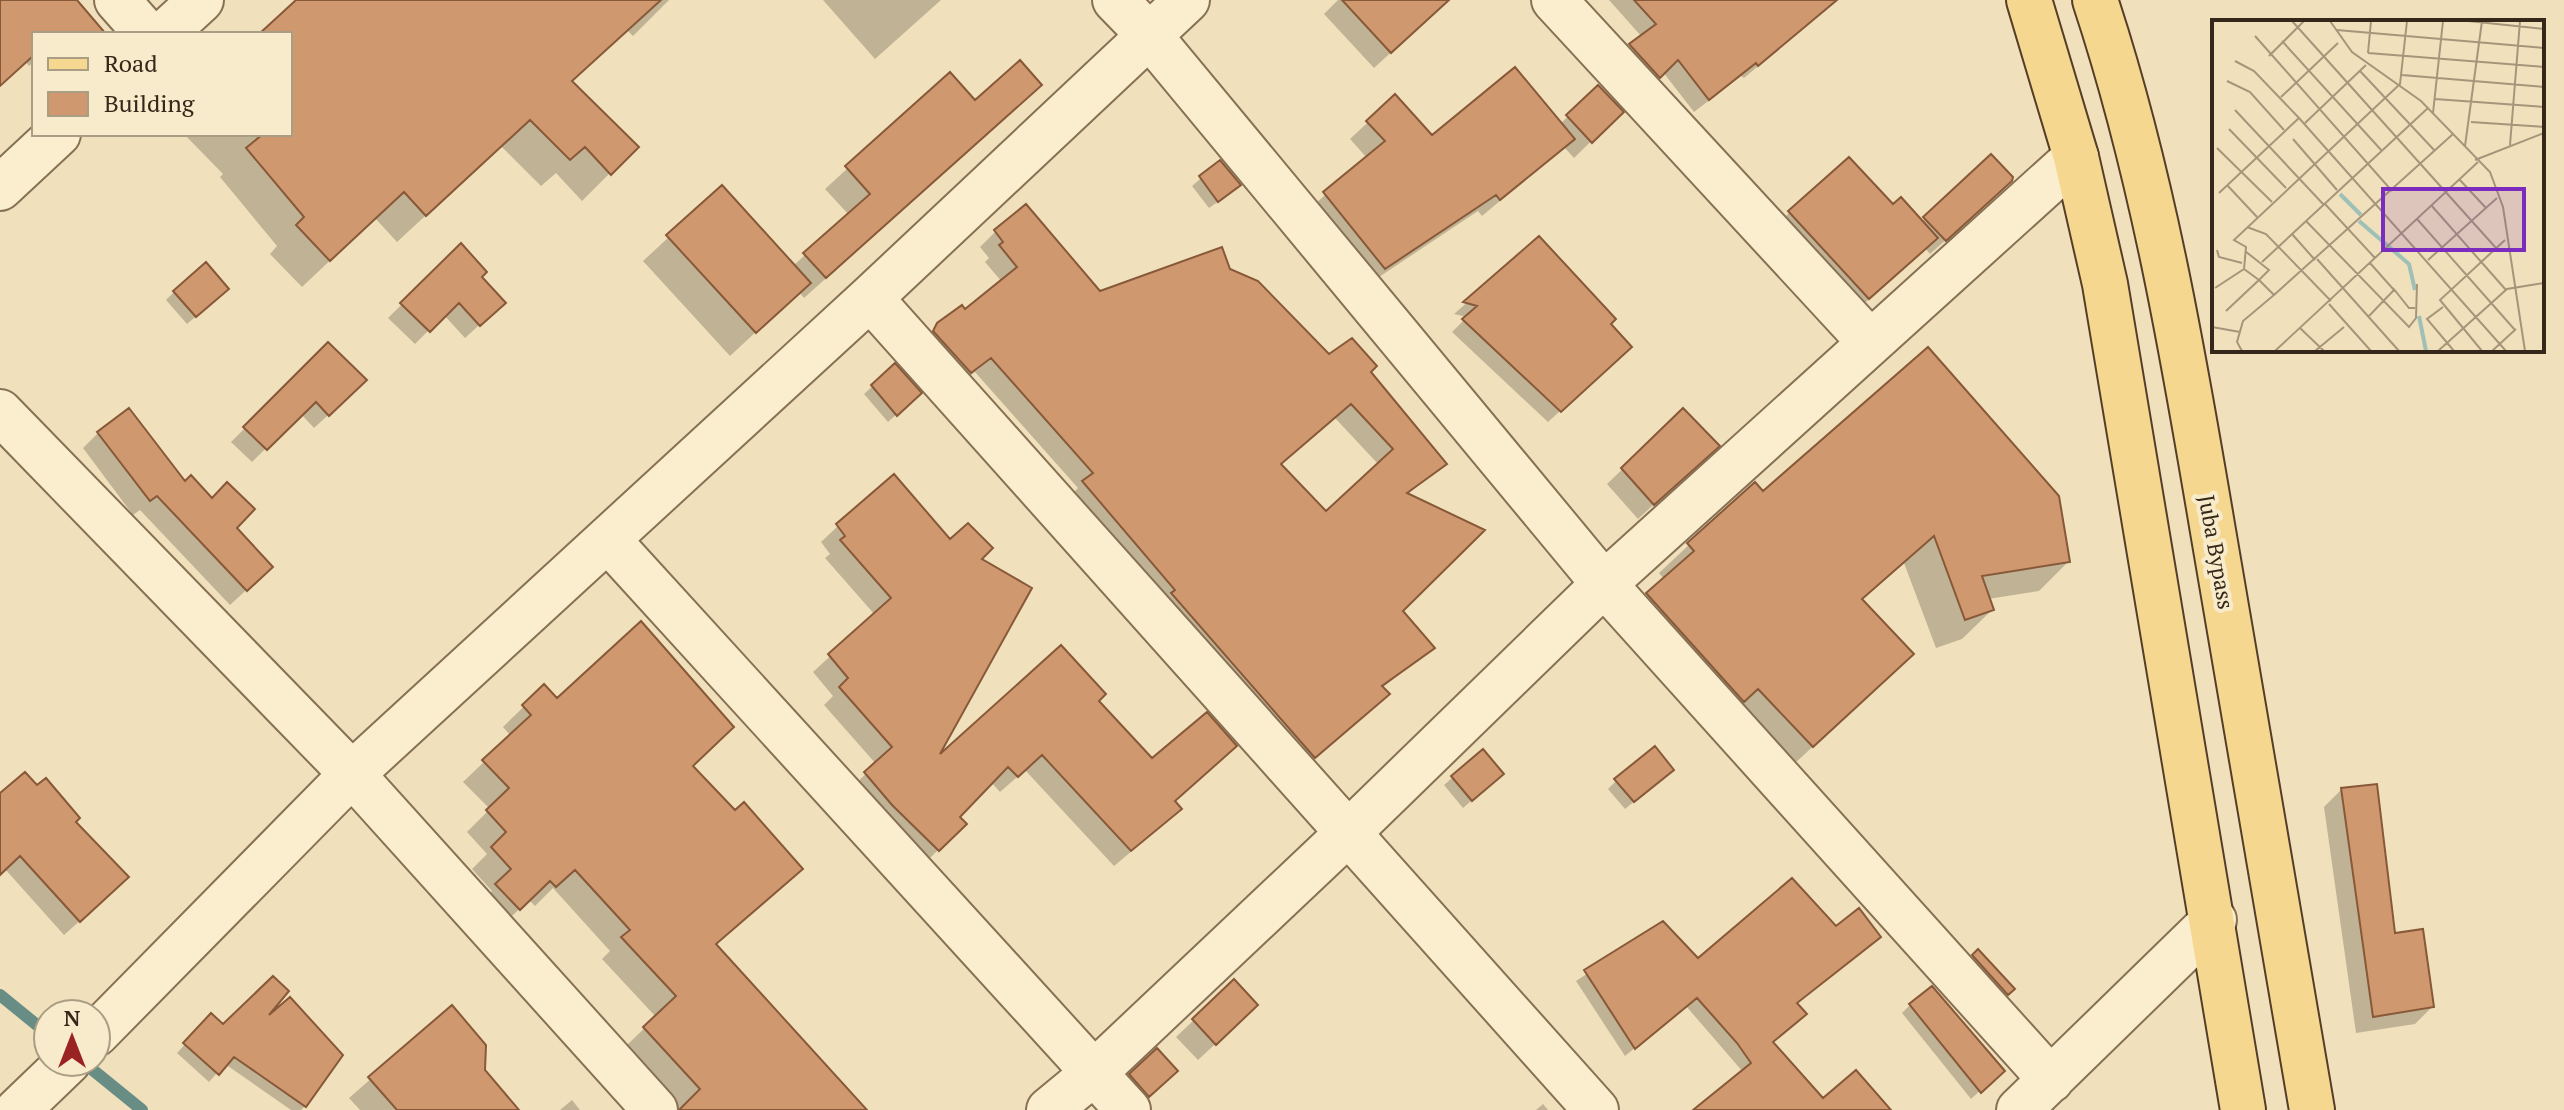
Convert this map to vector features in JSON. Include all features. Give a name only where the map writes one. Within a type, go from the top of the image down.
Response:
[{"type":"main road","points":[[2029,0],[2076,157],[2105,284],[2214,920],[2243,1110]]},
{"type":"main road","name":"Juba Bypass","points":[[2095,0],[2114,59],[2145,180],[2177,325],[2312,1110]]},
{"type":"street","points":[[117,0],[145,32]]},
{"type":"street","points":[[166,32],[201,0]]},
{"type":"street","points":[[1115,0],[1149,35],[1604,584],[2051,1080]]},
{"type":"street","points":[[112,1018],[352,774],[870,298],[1187,0]]},
{"type":"street","points":[[1554,0],[1869,341]]},
{"type":"street","points":[[0,188],[56,136]]},
{"type":"street","points":[[1049,1110],[1095,1072],[1349,832],[1604,584],[1869,341],[2076,157]]},
{"type":"street","points":[[870,298],[1596,1110]]},
{"type":"street","points":[[0,412],[352,774],[655,1110]]},
{"type":"street","points":[[608,540],[1128,1110]]},
{"type":"street","points":[[2019,1110],[2214,920]]},
{"type":"street","points":[[18,1110],[51,1078]]},
{"type":"building","points":[[0,0],[77,0],[104,32],[32,32],[32,57],[0,86]]},
{"type":"building","points":[[296,0],[661,0],[572,81],[639,147],[611,175],[585,147],[570,160],[530,120],[426,216],[404,192],[330,261],[296,225],[304,217],[246,148],[261,136],[292,136],[292,32],[261,32]]},
{"type":"building","points":[[1342,0],[1449,0],[1391,53]]},
{"type":"building","points":[[1634,0],[1837,0],[1758,66],[1756,63],[1709,100],[1678,60],[1660,78],[1629,44],[1656,24]]},
{"type":"building","points":[[1020,60],[1042,85],[826,278],[803,253],[870,194],[845,166],[950,72],[975,100]]},
{"type":"building","points":[[1515,67],[1575,139],[1500,200],[1496,195],[1385,269],[1323,192],[1385,141],[1366,121],[1395,94],[1432,135]]},
{"type":"building","points":[[1598,85],[1624,112],[1592,143],[1566,115]]},
{"type":"building","points":[[1991,154],[2013,177],[2012,181],[1946,241],[1923,217]]},
{"type":"building","points":[[1849,157],[1893,204],[1901,197],[1938,238],[1869,299],[1788,211]]},
{"type":"building","points":[[1220,160],[1241,185],[1218,202],[1199,176]]},
{"type":"building","points":[[722,185],[811,283],[756,333],[666,235]]},
{"type":"building","points":[[1026,204],[1100,291],[1222,247],[1230,269],[1258,281],[1329,354],[1352,338],[1377,366],[1371,372],[1447,464],[1407,493],[1485,530],[1403,611],[1435,648],[1382,686],[1390,694],[1315,758],[1171,593],[1175,590],[1082,481],[1093,473],[991,358],[971,373],[933,331],[937,323],[962,305],[965,309],[1017,267],[999,245],[1003,242],[994,230]],"holes":[[[1351,404],[1393,449],[1326,511],[1281,464]]]},
{"type":"building","points":[[1539,236],[1616,319],[1611,324],[1632,347],[1561,412],[1462,319],[1477,306],[1463,302]]},
{"type":"building","points":[[461,243],[487,272],[482,277],[506,303],[480,326],[459,303],[430,332],[400,303]]},
{"type":"building","points":[[206,262],[229,289],[196,317],[173,291]]},
{"type":"building","points":[[328,342],[367,380],[329,416],[316,402],[267,450],[243,427]]},
{"type":"building","points":[[1928,347],[2059,496],[2070,562],[1982,576],[1994,610],[1965,620],[1934,536],[1862,599],[1914,654],[1813,747],[1758,689],[1744,702],[1646,593],[1694,551],[1687,543],[1755,482],[1763,491]]},
{"type":"building","points":[[895,363],[922,393],[897,416],[871,385]]},
{"type":"building","points":[[129,408],[185,481],[191,475],[212,498],[227,482],[255,509],[237,528],[273,567],[247,591],[157,496],[150,501],[97,432]]},
{"type":"building","points":[[1683,408],[1720,446],[1654,505],[1621,468]]},
{"type":"building","points":[[894,474],[950,539],[968,523],[993,548],[982,559],[1032,588],[940,754],[1061,645],[1106,694],[1099,701],[1152,758],[1207,712],[1237,746],[1175,801],[1182,809],[1131,851],[1042,755],[1018,777],[1008,767],[960,817],[967,824],[939,851],[892,805],[864,772],[892,747],[839,687],[848,678],[828,654],[891,598],[840,540],[845,536],[836,524]]},
{"type":"building","points":[[641,621],[734,727],[693,766],[735,810],[744,802],[803,869],[716,944],[867,1110],[679,1110],[700,1089],[643,1027],[676,996],[621,937],[630,930],[575,870],[556,887],[550,881],[520,910],[495,884],[511,869],[491,847],[506,832],[486,810],[509,788],[482,760],[531,715],[522,705],[544,684],[557,698]]},
{"type":"building","points":[[1655,746],[1674,770],[1634,802],[1614,779]]},
{"type":"building","points":[[1483,749],[1504,774],[1472,801],[1451,776]]},
{"type":"building","points":[[25,772],[37,785],[46,778],[80,818],[76,822],[129,877],[80,922],[20,856],[0,875],[0,793]]},
{"type":"building","points":[[2377,784],[2395,933],[2423,929],[2434,1007],[2373,1017],[2341,788]]},
{"type":"building","points":[[1792,878],[1836,926],[1859,908],[1881,937],[1797,1003],[1807,1014],[1773,1042],[1823,1098],[1856,1070],[1891,1110],[1693,1110],[1751,1063],[1737,1043],[1697,998],[1635,1049],[1584,970],[1663,921],[1698,958]]},
{"type":"building","points":[[1978,949],[2015,989],[2008,995],[1972,955]]},
{"type":"building","points":[[273,976],[289,991],[269,1015],[290,997],[343,1055],[306,1107],[234,1057],[219,1075],[183,1043],[211,1013],[223,1024]]},
{"type":"building","points":[[1234,979],[1258,1005],[1216,1045],[1192,1019]]},
{"type":"building","points":[[1932,986],[2005,1071],[1981,1093],[1909,1004]]},
{"type":"building","points":[[452,1005],[486,1045],[485,1070],[519,1110],[397,1110],[368,1077]]},
{"type":"building","points":[[1157,1048],[1178,1071],[1149,1097],[1129,1074]]},
{"type":"waterway","points":[[0,995],[32,1021]]},
{"type":"waterway","points":[[103,1078],[142,1110]]}]
